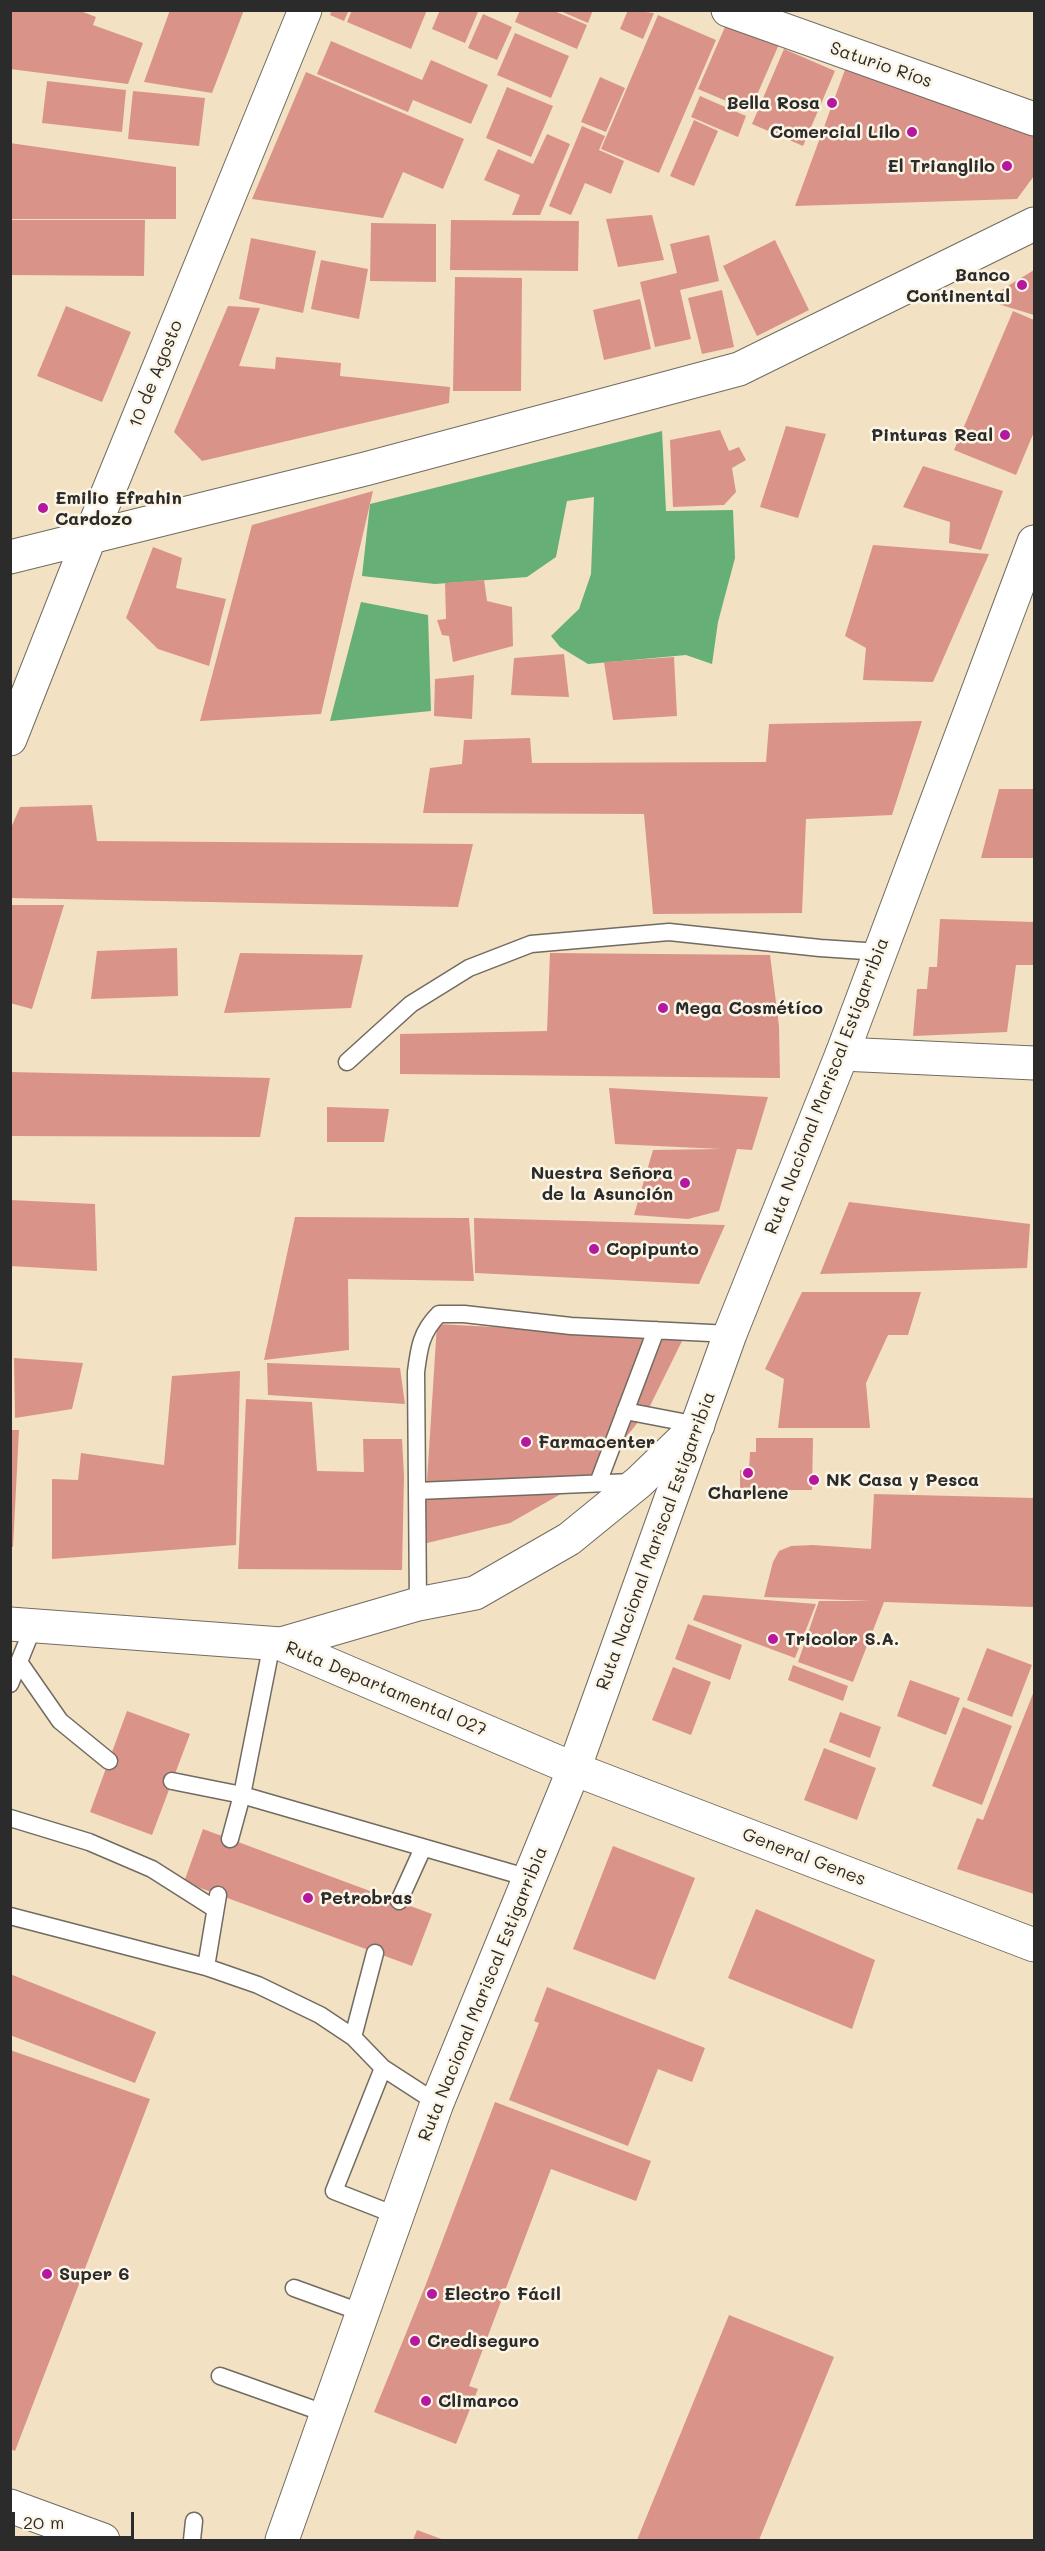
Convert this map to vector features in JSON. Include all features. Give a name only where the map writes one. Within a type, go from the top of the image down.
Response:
[{"type":"main road","name":"10 de Agosto","points":[[10,739],[305,10]]},
{"type":"main road","name":"Saturio Ríos","points":[[728,10],[1035,119]]},
{"type":"main road","points":[[10,557],[365,469],[739,369],[1035,224]]},
{"type":"main road","name":"Ruta Nacional Mariscal Estigarribia","points":[[282,2541],[437,2103],[574,1768],[730,1334],[842,1054],[1035,542]]},
{"type":"main road","points":[[842,1054],[1035,1063]]},
{"type":"main road","points":[[276,1644],[418,1604],[476,1593],[569,1539],[639,1482],[698,1425]]},
{"type":"main road","name":"Ruta Departamental 027","points":[[22,1625],[276,1644],[574,1768]]},
{"type":"main road","name":"General Genes","points":[[574,1768],[1035,1945]]},
{"type":"main road","points":[[10,2506],[103,2541]]},
{"type":"lane","points":[[347,1062],[411,1004],[469,968],[531,944],[669,932],[879,952]]},
{"type":"lane","points":[[418,1604],[416,1372],[420,1341],[427,1326],[439,1314],[464,1314],[571,1326],[730,1334]]},
{"type":"lane","points":[[598,1483],[656,1330]]},
{"type":"lane","points":[[626,1411],[698,1425]]},
{"type":"lane","points":[[417,1491],[639,1482]]},
{"type":"lane","points":[[10,1684],[20,1662],[22,1625]]},
{"type":"lane","points":[[231,1839],[276,1644]]},
{"type":"lane","points":[[20,1662],[60,1721],[109,1761]]},
{"type":"lane","points":[[172,1781],[242,1795],[529,1878]]},
{"type":"lane","points":[[10,1818],[89,1842],[216,1902],[206,1967]]},
{"type":"lane","points":[[399,1901],[423,1848]]},
{"type":"lane","points":[[10,1916],[206,1967],[258,1985],[320,2015],[353,2037],[383,2068],[437,2103]]},
{"type":"lane","points":[[353,2037],[375,1953]]},
{"type":"lane","points":[[383,2068],[334,2192],[398,2216]]},
{"type":"lane","points":[[294,2288],[363,2313]]},
{"type":"lane","points":[[220,2376],[327,2414]]},
{"type":"lane","points":[[192,2541],[194,2521]]},
{"type":"green space","points":[[662,431],[666,511],[733,510],[735,558],[718,622],[712,664],[686,655],[588,664],[560,647],[551,636],[579,609],[591,574],[594,497],[567,501],[556,557],[527,577],[435,584],[362,576],[370,504]]},
{"type":"green space","points":[[361,602],[428,615],[431,711],[330,721]]},
{"type":"building","points":[[10,10],[78,10],[96,17],[93,25],[143,43],[128,84],[10,69]]},
{"type":"building","points":[[170,10],[244,10],[212,93],[144,82]]},
{"type":"building","points":[[332,10],[349,10],[344,21],[330,15]]},
{"type":"building","points":[[352,10],[427,10],[411,49],[347,22]]},
{"type":"building","points":[[440,10],[478,12],[465,43],[432,29]]},
{"type":"building","points":[[520,10],[552,10],[587,25],[577,49],[515,22]]},
{"type":"building","points":[[558,10],[593,10],[588,23]]},
{"type":"building","points":[[628,10],[654,13],[643,39],[620,29]]},
{"type":"building","points":[[483,14],[512,27],[497,60],[468,48]]},
{"type":"building","points":[[658,15],[716,40],[659,173],[601,149]]},
{"type":"building","points":[[728,20],[780,42],[750,111],[698,89]]},
{"type":"building","points":[[515,33],[569,56],[551,98],[497,75]]},
{"type":"building","points":[[331,41],[422,80],[431,60],[488,85],[471,124],[413,100],[408,112],[317,74]]},
{"type":"building","points":[[784,49],[835,71],[803,146],[752,124]]},
{"type":"building","points":[[846,67],[1034,136],[1034,176],[1017,199],[795,206]]},
{"type":"building","points":[[306,72],[464,139],[443,189],[403,172],[383,218],[252,199]]},
{"type":"building","points":[[600,77],[625,88],[606,132],[581,122]]},
{"type":"building","points":[[47,81],[126,90],[122,132],[42,123]]},
{"type":"building","points":[[507,87],[553,106],[531,157],[486,138]]},
{"type":"building","points":[[133,91],[205,98],[199,146],[128,139]]},
{"type":"building","points":[[700,96],[746,116],[738,137],[691,117]]},
{"type":"building","points":[[694,120],[718,131],[694,186],[670,176]]},
{"type":"building","points":[[582,126],[605,136],[599,150],[624,161],[611,194],[585,183],[571,215],[549,206]]},
{"type":"building","points":[[547,134],[570,144],[540,215],[512,215],[520,195],[484,180],[498,149],[533,164]]},
{"type":"building","points":[[10,143],[176,167],[176,219],[10,219]]},
{"type":"building","points":[[652,215],[664,260],[618,267],[606,219]]},
{"type":"building","points":[[10,220],[145,220],[144,276],[10,275]]},
{"type":"building","points":[[451,220],[579,221],[578,271],[450,270]]},
{"type":"building","points":[[371,223],[436,224],[436,282],[370,281]]},
{"type":"building","points":[[709,235],[719,281],[680,290],[691,339],[655,347],[640,282],[677,273],[670,244]]},
{"type":"building","points":[[251,238],[316,251],[303,313],[239,299]]},
{"type":"building","points":[[775,240],[809,310],[757,336],[723,266]]},
{"type":"building","points":[[321,260],[368,269],[359,319],[311,309]]},
{"type":"building","name":"Banco Continental","points":[[1034,270],[1034,315],[985,300]]},
{"type":"building","points":[[455,277],[522,278],[521,391],[453,391]]},
{"type":"building","points":[[722,290],[734,347],[702,354],[688,298]]},
{"type":"building","points":[[640,299],[651,349],[604,360],[593,310]]},
{"type":"building","points":[[66,306],[131,332],[102,402],[37,376]]},
{"type":"building","points":[[228,306],[260,308],[239,366],[275,369],[276,357],[341,363],[340,376],[450,387],[449,403],[202,461],[174,432]]},
{"type":"building","points":[[1013,311],[1034,320],[1034,432],[1016,475],[954,450]]},
{"type":"building","points":[[786,426],[826,434],[798,518],[760,507]]},
{"type":"building","points":[[720,430],[729,451],[739,447],[746,460],[732,468],[736,492],[724,505],[673,507],[670,440]]},
{"type":"building","points":[[923,466],[1003,491],[981,550],[949,543],[950,522],[903,507]]},
{"type":"building","points":[[373,491],[321,714],[200,721],[252,525]]},
{"type":"building","points":[[873,545],[989,554],[933,682],[863,680],[866,648],[845,636]]},
{"type":"building","points":[[153,547],[182,558],[176,588],[226,599],[209,666],[158,649],[126,618]]},
{"type":"building","points":[[484,580],[487,601],[512,607],[513,646],[453,662],[449,636],[442,635],[437,620],[446,619],[445,583]]},
{"type":"building","points":[[564,654],[569,697],[511,695],[514,658]]},
{"type":"building","points":[[674,657],[677,716],[613,720],[604,662]]},
{"type":"building","points":[[474,675],[472,719],[434,716],[435,679]]},
{"type":"building","points":[[922,721],[892,815],[806,819],[802,913],[653,914],[644,814],[423,813],[430,768],[462,764],[464,740],[530,738],[532,763],[766,762],[769,724]]},
{"type":"building","points":[[999,789],[1034,789],[1034,858],[981,858]]},
{"type":"building","points":[[92,805],[97,841],[473,844],[458,907],[10,898],[10,830],[20,807]]},
{"type":"building","points":[[10,905],[64,905],[32,1009],[10,1003]]},
{"type":"building","points":[[940,919],[1034,922],[1034,965],[1016,965],[1007,1032],[913,1036],[917,989],[927,989],[929,967],[937,967]]},
{"type":"building","points":[[177,948],[178,996],[91,999],[97,951]]},
{"type":"building","points":[[240,953],[363,955],[351,1008],[224,1013]]},
{"type":"building","name":"Mega Cosmétíco","points":[[550,953],[770,955],[779,1026],[780,1078],[400,1074],[400,1034],[547,1031]]},
{"type":"building","points":[[10,1072],[270,1078],[260,1137],[10,1136]]},
{"type":"building","points":[[609,1088],[768,1097],[752,1150],[737,1149],[719,1211],[688,1219],[634,1215],[653,1150],[721,1149],[615,1144]]},
{"type":"building","points":[[327,1107],[389,1109],[384,1142],[327,1142]]},
{"type":"building","points":[[10,1200],[95,1204],[97,1271],[10,1266]]},
{"type":"building","points":[[849,1202],[1030,1224],[1027,1268],[820,1274]]},
{"type":"building","points":[[295,1217],[469,1218],[474,1281],[348,1279],[349,1350],[264,1360]]},
{"type":"building","name":"Copipunto","points":[[474,1218],[725,1225],[699,1284],[475,1273]]},
{"type":"building","points":[[802,1292],[921,1292],[908,1335],[888,1335],[866,1383],[870,1428],[778,1428],[784,1379],[765,1369]]},
{"type":"building","name":"Farmacenter","points":[[437,1324],[684,1337],[648,1410],[596,1474],[510,1523],[423,1544]]},
{"type":"building","points":[[14,1358],[83,1363],[72,1409],[15,1418]]},
{"type":"building","points":[[267,1363],[400,1368],[405,1404],[268,1395]]},
{"type":"building","points":[[240,1371],[236,1545],[52,1559],[52,1479],[78,1480],[81,1453],[164,1465],[172,1376]]},
{"type":"building","points":[[246,1399],[312,1402],[317,1471],[364,1472],[363,1439],[402,1439],[404,1476],[402,1570],[238,1569]]},
{"type":"building","points":[[10,1430],[19,1430],[13,1547],[10,1547]]},
{"type":"building","points":[[756,1438],[813,1438],[812,1490],[740,1490],[740,1470],[749,1470],[750,1452],[756,1452]]},
{"type":"building","points":[[874,1494],[1034,1498],[1034,1607],[884,1602],[853,1682],[798,1662],[819,1601],[871,1601],[764,1597],[773,1562],[779,1551],[791,1546],[813,1545],[871,1549]]},
{"type":"building","name":"Tricolor S.A.","points":[[703,1595],[816,1604],[795,1658],[693,1620]]},
{"type":"building","points":[[688,1624],[742,1645],[730,1680],[675,1659]]},
{"type":"building","points":[[987,1648],[1032,1665],[1012,1717],[967,1700]]},
{"type":"building","points":[[793,1665],[848,1686],[843,1701],[788,1680]]},
{"type":"building","points":[[673,1667],[711,1682],[691,1735],[652,1720]]},
{"type":"building","points":[[910,1680],[960,1698],[946,1735],[897,1716]]},
{"type":"building","points":[[1034,1691],[1034,1894],[957,1869],[977,1818],[983,1820]]},
{"type":"building","points":[[963,1707],[1012,1726],[982,1805],[932,1786]]},
{"type":"building","points":[[127,1711],[190,1734],[152,1835],[90,1812]]},
{"type":"building","points":[[840,1712],[881,1727],[870,1758],[829,1742]]},
{"type":"building","points":[[824,1748],[876,1768],[857,1820],[804,1800]]},
{"type":"building","name":"Petrobras","points":[[203,1829],[432,1914],[412,1966],[184,1882]]},
{"type":"building","points":[[613,1846],[695,1878],[655,1980],[573,1949]]},
{"type":"building","points":[[756,1909],[875,1960],[852,2029],[728,1978]]},
{"type":"building","points":[[10,1974],[156,2032],[135,2083],[10,2035]]},
{"type":"building","points":[[547,1987],[705,2048],[692,2082],[658,2069],[628,2146],[509,2100],[539,2023],[534,2021]]},
{"type":"building","name":"Super 6","points":[[10,2050],[150,2099],[15,2451],[10,2449]]},
{"type":"building","points":[[495,2102],[651,2161],[636,2201],[551,2169],[469,2386],[478,2389],[456,2444],[374,2412],[426,2284]]},
{"type":"building","points":[[729,2315],[834,2357],[759,2540],[637,2540]]},
{"type":"building","points":[[417,2530],[444,2540],[413,2540]]},
{"type":"place","name":"Bella Rosa","points":[[832,103]]},
{"type":"place","name":"Comercial Lilo","points":[[912,132]]},
{"type":"place","name":"El Trianglilo","points":[[1007,166]]},
{"type":"place","name":"Banco Continental","points":[[1022,285]]},
{"type":"place","name":"Pinturas Real","points":[[1005,435]]},
{"type":"place","name":"Emilio Efrahin Cardozo","points":[[43,508]]},
{"type":"place","name":"Mega Cosmétíco","points":[[663,1008]]},
{"type":"place","name":"Nuestra Señora de la Asunción","points":[[685,1183]]},
{"type":"place","name":"Copipunto","points":[[594,1249]]},
{"type":"place","name":"Farmacenter","points":[[526,1442]]},
{"type":"place","name":"Charlene","points":[[748,1473]]},
{"type":"place","name":"NK Casa y Pesca","points":[[814,1480]]},
{"type":"place","name":"Tricolor S.A.","points":[[773,1639]]},
{"type":"place","name":"Petrobras","points":[[308,1898]]},
{"type":"place","name":"Super 6","points":[[47,2274]]},
{"type":"place","name":"Electro Fácil","points":[[432,2294]]},
{"type":"place","name":"Crediseguro","points":[[415,2341]]},
{"type":"place","name":"Climarco","points":[[426,2401]]}]
